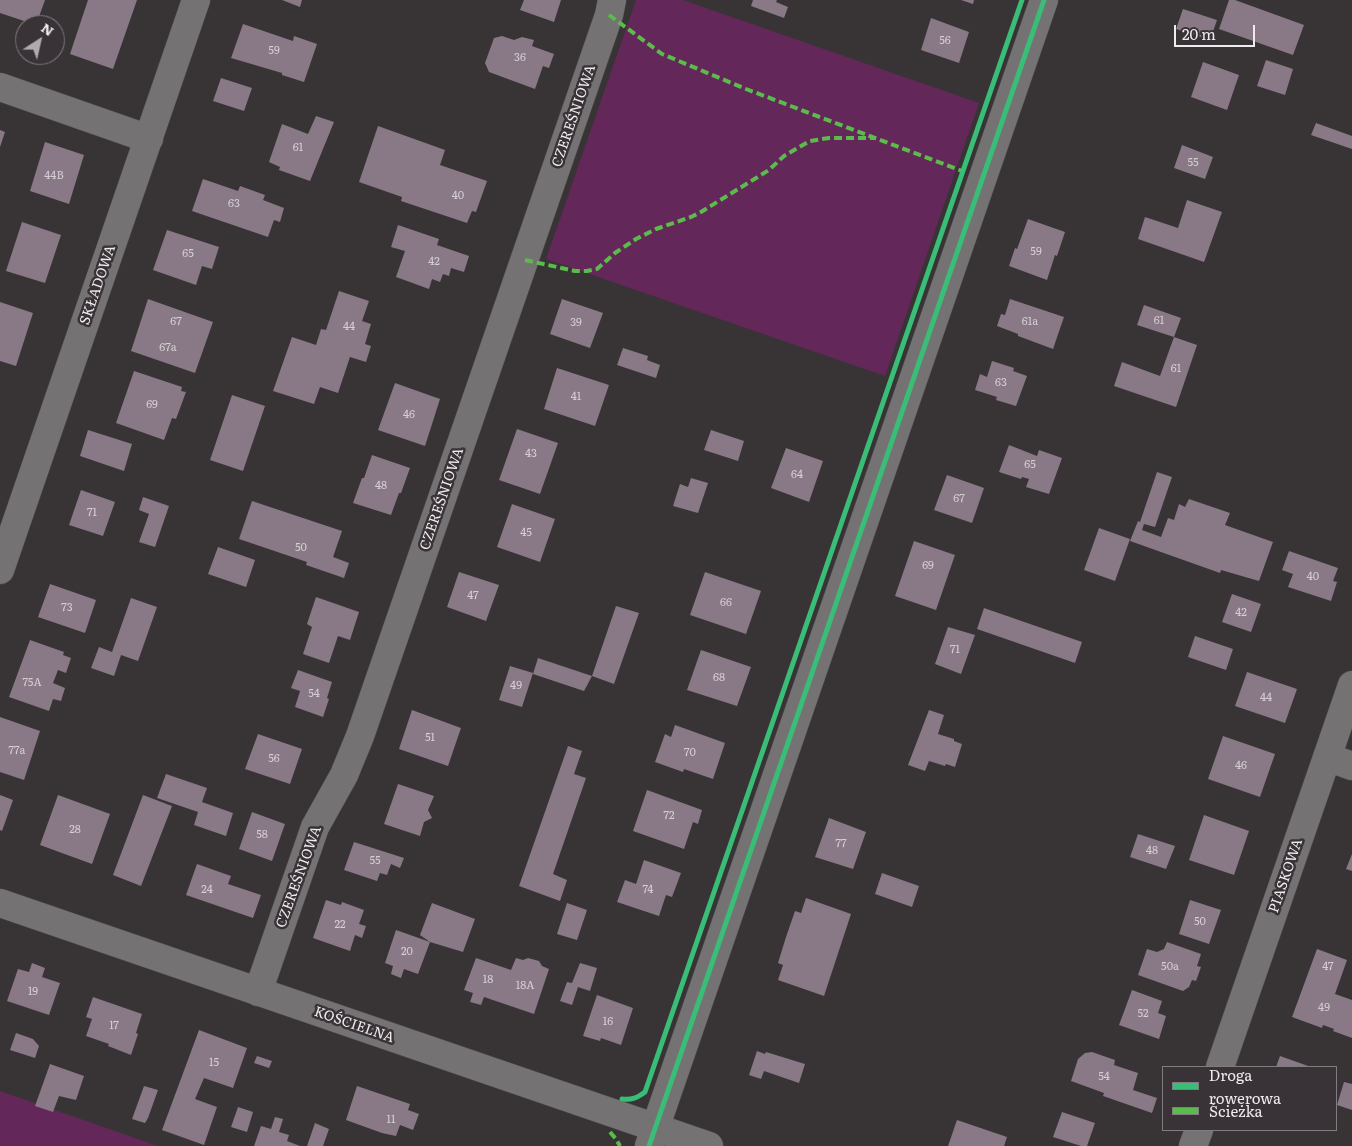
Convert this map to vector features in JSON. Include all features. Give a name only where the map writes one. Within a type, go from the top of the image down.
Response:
[{"type":"street","name":"SKŁADOWA","points":[[0,570],[196,0]]},
{"type":"street","name":"CZEREŚNIOWA","points":[[258,992],[315,827],[344,775],[360,736],[609,15],[612,0]]},
{"type":"street","points":[[652,1137],[1044,0]]},
{"type":"street","points":[[0,87],[149,139]]},
{"type":"street","name":"PIASKOWA","points":[[1220,1066],[1352,685]]},
{"type":"street","points":[[1327,757],[1352,766]]},
{"type":"street","name":"KOŚCIELNA","points":[[0,903],[258,992],[652,1137],[708,1146]]},
{"type":"street","points":[[1193,1146],[1199,1131]]},
{"type":"shaded area","points":[[636,0],[683,0],[979,103],[885,376],[546,259]]},
{"type":"shaded area","points":[[0,1091],[158,1146],[0,1146]]},
{"type":"building","points":[[0,0],[45,0],[40,15],[15,15],[15,18],[0,13]]},
{"type":"building","points":[[88,0],[137,0],[113,69],[70,54]]},
{"type":"building","points":[[282,0],[302,0],[300,7]]},
{"type":"building","points":[[524,0],[561,0],[554,22],[520,10]]},
{"type":"building","points":[[753,0],[777,0],[776,2],[788,7],[784,18],[751,6]]},
{"type":"building","points":[[961,0],[974,0],[973,4]]},
{"type":"building","points":[[1229,0],[1235,0],[1304,25],[1293,55],[1219,29]]},
{"type":"building","points":[[1183,9],[1217,20],[1210,40],[1176,29]]},
{"type":"building","points":[[931,18],[969,32],[959,63],[921,50]]},
{"type":"building","points":[[243,24],[293,41],[294,36],[317,44],[304,82],[282,75],[282,73],[231,58]]},
{"type":"building","points":[[502,36],[514,40],[522,37],[534,40],[532,46],[554,54],[549,68],[543,66],[535,89],[489,72],[485,63],[494,38]]},
{"type":"building","points":[[1266,60],[1293,69],[1285,95],[1257,86]]},
{"type":"building","points":[[1203,62],[1239,75],[1227,110],[1191,97]]},
{"type":"building","points":[[221,78],[252,88],[244,111],[213,101]]},
{"type":"building","points":[[316,116],[334,122],[310,181],[279,170],[280,167],[269,162],[282,124],[308,134]]},
{"type":"building","points":[[1316,123],[1352,136],[1352,149],[1311,135]]},
{"type":"building","points":[[378,126],[445,150],[440,165],[487,181],[476,212],[472,211],[467,223],[401,201],[402,197],[359,182]]},
{"type":"building","points":[[0,130],[5,132],[0,147]]},
{"type":"building","points":[[45,142],[84,155],[69,204],[30,191]]},
{"type":"building","points":[[1182,145],[1213,157],[1205,179],[1174,168]]},
{"type":"building","points":[[203,179],[238,191],[240,186],[265,195],[263,200],[284,208],[280,222],[274,220],[268,237],[192,211]]},
{"type":"building","points":[[1187,200],[1222,212],[1204,262],[1138,239],[1145,217],[1178,228]]},
{"type":"building","points":[[1028,219],[1065,232],[1047,280],[1009,266]]},
{"type":"building","points":[[22,222],[61,235],[45,283],[6,271]]},
{"type":"building","points":[[398,225],[439,239],[437,245],[469,256],[464,272],[451,268],[449,276],[443,274],[440,282],[432,279],[429,289],[396,277],[405,251],[391,247]]},
{"type":"building","points":[[167,230],[219,247],[212,269],[202,266],[196,285],[153,270]]},
{"type":"building","points":[[339,291],[369,301],[362,321],[371,324],[365,344],[371,346],[366,362],[350,357],[338,393],[320,387],[314,404],[273,391],[292,337],[316,345],[321,329],[326,330]]},
{"type":"building","points":[[148,299],[213,322],[195,373],[131,351]]},
{"type":"building","points":[[562,299],[603,313],[590,348],[550,334]]},
{"type":"building","points":[[1010,299],[1064,317],[1053,349],[997,326],[1001,314],[1005,315]]},
{"type":"building","points":[[0,302],[33,313],[16,366],[0,361]]},
{"type":"building","points":[[1144,305],[1181,318],[1174,337],[1137,325]]},
{"type":"building","points":[[1174,337],[1197,345],[1176,407],[1114,386],[1122,362],[1160,376]]},
{"type":"building","points":[[623,348],[648,356],[647,360],[660,365],[656,378],[617,365]]},
{"type":"building","points":[[992,361],[1014,368],[1013,371],[1027,376],[1016,406],[996,400],[997,397],[975,390],[980,374],[987,377]]},
{"type":"building","points":[[557,368],[609,385],[595,426],[544,409]]},
{"type":"building","points":[[134,371],[182,387],[181,391],[186,392],[176,419],[172,418],[164,440],[116,423]]},
{"type":"building","points":[[395,383],[440,399],[425,446],[378,430]]},
{"type":"building","points":[[232,395],[265,406],[243,471],[210,460]]},
{"type":"building","points":[[517,429],[558,443],[540,494],[499,480]]},
{"type":"building","points":[[88,430],[132,444],[124,471],[80,456]]},
{"type":"building","points":[[711,430],[744,441],[738,461],[704,450]]},
{"type":"building","points":[[1009,445],[1037,456],[1039,450],[1062,458],[1049,494],[1026,487],[1029,479],[1022,477],[1021,479],[999,472]]},
{"type":"building","points":[[786,448],[823,461],[809,502],[771,488]]},
{"type":"building","points":[[372,455],[410,468],[391,515],[353,503]]},
{"type":"building","points":[[1157,472],[1172,477],[1155,527],[1144,524],[1142,530],[1161,537],[1168,518],[1174,520],[1179,504],[1185,507],[1189,499],[1230,513],[1225,525],[1273,542],[1259,581],[1221,570],[1220,573],[1130,541],[1138,521],[1140,522]]},
{"type":"building","points":[[947,475],[984,488],[972,523],[934,510]]},
{"type":"building","points":[[691,478],[708,483],[698,513],[673,506],[680,484],[688,487]]},
{"type":"building","points":[[81,490],[115,502],[103,536],[69,525]]},
{"type":"building","points":[[143,497],[169,506],[155,547],[139,542],[149,514],[139,510]]},
{"type":"building","points":[[252,501],[342,531],[333,557],[349,563],[344,578],[306,565],[307,562],[239,539]]},
{"type":"building","points":[[512,504],[555,519],[540,562],[497,547]]},
{"type":"building","points":[[1099,528],[1130,539],[1115,581],[1084,570]]},
{"type":"building","points":[[914,541],[955,555],[936,610],[895,596]]},
{"type":"building","points":[[218,547],[255,560],[246,587],[208,574]]},
{"type":"building","points":[[1289,551],[1338,568],[1333,581],[1337,582],[1331,601],[1288,587],[1293,574],[1282,570]]},
{"type":"building","points":[[459,572],[499,585],[486,621],[447,607]]},
{"type":"building","points":[[705,572],[761,591],[746,634],[690,615]]},
{"type":"building","points":[[50,584],[96,600],[85,633],[38,617]]},
{"type":"building","points":[[1232,594],[1261,604],[1251,632],[1222,622]]},
{"type":"building","points":[[316,597],[359,612],[350,640],[338,636],[329,663],[303,654],[312,627],[307,624]]},
{"type":"building","points":[[131,598],[157,607],[138,661],[121,655],[114,676],[91,668],[99,647],[112,652]]},
{"type":"building","points":[[616,606],[639,613],[614,684],[592,676]]},
{"type":"building","points":[[984,608],[1082,642],[1075,663],[977,629]]},
{"type":"building","points":[[948,627],[975,635],[961,674],[935,664]]},
{"type":"building","points":[[1195,636],[1233,649],[1226,670],[1188,657]]},
{"type":"building","points":[[30,640],[64,652],[63,655],[71,658],[66,673],[58,670],[53,683],[65,688],[61,701],[53,699],[49,711],[9,697]]},
{"type":"building","points":[[701,650],[751,667],[737,706],[687,690]]},
{"type":"building","points":[[538,658],[592,676],[584,691],[533,674]]},
{"type":"building","points":[[510,666],[533,673],[522,707],[499,700]]},
{"type":"building","points":[[298,670],[332,682],[323,717],[295,707],[300,691],[291,688]]},
{"type":"building","points":[[1247,672],[1297,689],[1285,723],[1235,706]]},
{"type":"building","points":[[412,710],[461,728],[448,766],[399,749]]},
{"type":"building","points":[[929,710],[944,715],[938,734],[954,739],[954,741],[962,744],[955,767],[929,761],[925,771],[908,765]]},
{"type":"building","points":[[0,717],[40,731],[24,780],[0,772]]},
{"type":"building","points":[[675,725],[725,743],[713,779],[684,769],[683,772],[655,762],[665,734],[671,737]]},
{"type":"building","points":[[258,734],[302,749],[290,784],[245,769]]},
{"type":"building","points":[[1223,736],[1275,754],[1260,797],[1208,779]]},
{"type":"building","points":[[568,746],[582,751],[574,774],[586,778],[553,874],[567,880],[560,901],[519,886]]},
{"type":"building","points":[[166,774],[207,788],[202,802],[233,813],[226,836],[194,825],[198,812],[157,798]]},
{"type":"building","points":[[398,784],[434,796],[428,810],[432,818],[424,822],[420,836],[384,824]]},
{"type":"building","points":[[647,790],[702,810],[698,824],[693,822],[684,849],[633,831]]},
{"type":"building","points":[[0,795],[13,800],[2,831],[0,830]]},
{"type":"building","points":[[58,795],[110,814],[92,864],[40,845]]},
{"type":"building","points":[[143,795],[172,806],[141,886],[113,875]]},
{"type":"building","points":[[252,812],[285,824],[272,861],[239,849]]},
{"type":"building","points":[[1204,815],[1249,831],[1234,875],[1189,860]]},
{"type":"building","points":[[829,818],[866,832],[853,869],[815,857]]},
{"type":"building","points":[[1138,834],[1175,846],[1166,869],[1130,857]]},
{"type":"building","points":[[354,842],[404,858],[400,868],[391,864],[387,875],[380,873],[377,881],[344,870]]},
{"type":"building","points":[[1352,854],[1352,871],[1346,869]]},
{"type":"building","points":[[644,860],[681,873],[672,897],[666,895],[659,916],[617,902],[625,880],[636,884]]},
{"type":"building","points":[[197,864],[231,876],[228,884],[261,895],[253,918],[186,895]]},
{"type":"building","points":[[882,873],[919,886],[912,907],[875,894]]},
{"type":"building","points":[[806,898],[851,914],[824,996],[778,980],[783,965],[778,963],[786,937],[795,911],[801,913]]},
{"type":"building","points":[[326,900],[341,905],[342,902],[364,910],[359,924],[366,926],[362,938],[355,935],[350,951],[313,938]]},
{"type":"building","points":[[1190,900],[1221,910],[1209,944],[1179,934]]},
{"type":"building","points":[[432,903],[475,919],[463,952],[430,942],[420,935]]},
{"type":"building","points":[[567,903],[587,910],[577,940],[557,934]]},
{"type":"building","points":[[396,930],[430,942],[418,974],[404,969],[401,978],[391,974],[393,966],[385,963]]},
{"type":"building","points":[[1167,942],[1201,954],[1197,966],[1201,967],[1196,981],[1192,980],[1189,987],[1183,991],[1138,975],[1147,949],[1157,952],[1164,949]]},
{"type":"building","points":[[1317,949],[1347,960],[1335,994],[1352,1000],[1352,1038],[1323,1025],[1322,1028],[1292,1017]]},
{"type":"building","points":[[476,958],[511,970],[516,958],[523,960],[528,958],[539,961],[542,966],[549,969],[534,1014],[484,997],[481,1005],[470,1002],[473,993],[464,990]]},
{"type":"building","points":[[32,963],[45,968],[42,977],[60,983],[49,1015],[7,1001],[18,969],[29,972]]},
{"type":"building","points":[[580,963],[597,968],[590,991],[578,987],[572,1005],[560,1001],[567,982],[572,983]]},
{"type":"building","points":[[1132,990],[1162,1001],[1158,1013],[1166,1016],[1159,1039],[1119,1025]]},
{"type":"building","points":[[597,995],[633,1008],[621,1045],[601,1038],[600,1041],[583,1036]]},
{"type":"building","points":[[93,997],[142,1014],[131,1055],[108,1046],[109,1044],[86,1036],[92,1019],[86,1017]]},
{"type":"building","points":[[199,1030],[247,1048],[233,1088],[204,1078],[195,1099],[217,1107],[204,1145],[162,1130]]},
{"type":"building","points":[[16,1033],[33,1039],[39,1046],[35,1058],[10,1050]]},
{"type":"building","points":[[757,1051],[805,1064],[799,1083],[764,1071],[761,1079],[749,1075]]},
{"type":"building","points":[[1092,1052],[1115,1060],[1114,1065],[1138,1073],[1133,1090],[1157,1098],[1152,1113],[1103,1096],[1104,1093],[1071,1081],[1078,1059],[1085,1053]]},
{"type":"building","points":[[257,1056],[272,1061],[269,1068],[254,1063]]},
{"type":"building","points":[[1280,1056],[1308,1066],[1276,1066]]},
{"type":"building","points":[[50,1064],[84,1076],[76,1100],[59,1096],[53,1112],[35,1106]]},
{"type":"building","points":[[1344,1082],[1352,1084],[1352,1110],[1337,1105]]},
{"type":"building","points":[[144,1086],[158,1090],[145,1123],[132,1119]]},
{"type":"building","points":[[357,1086],[410,1104],[408,1110],[419,1114],[413,1130],[400,1125],[396,1136],[346,1120]]},
{"type":"building","points":[[238,1107],[253,1112],[247,1132],[231,1127]]},
{"type":"building","points":[[1062,1112],[1095,1123],[1087,1146],[1081,1146],[1053,1137]]},
{"type":"building","points":[[275,1117],[283,1119],[279,1132],[289,1135],[287,1141],[300,1146],[254,1146],[261,1126],[271,1129]]},
{"type":"building","points":[[957,1120],[1007,1137],[1004,1146],[948,1146]]},
{"type":"building","points":[[315,1123],[329,1129],[323,1146],[307,1146]]},
{"type":"marked path","points":[[609,15],[662,54],[746,89],[962,171]]},
{"type":"marked path","points":[[525,260],[575,271],[597,269],[615,253],[636,239],[656,229],[701,212],[769,170],[784,156],[810,141],[829,138],[876,138]]},
{"type":"marked path","points":[[610,1132],[620,1146]]},
{"type":"cycle path","points":[[622,1099],[634,1098],[645,1092],[1022,0]]},
{"type":"cycle path","points":[[649,1146],[1044,0]]}]
